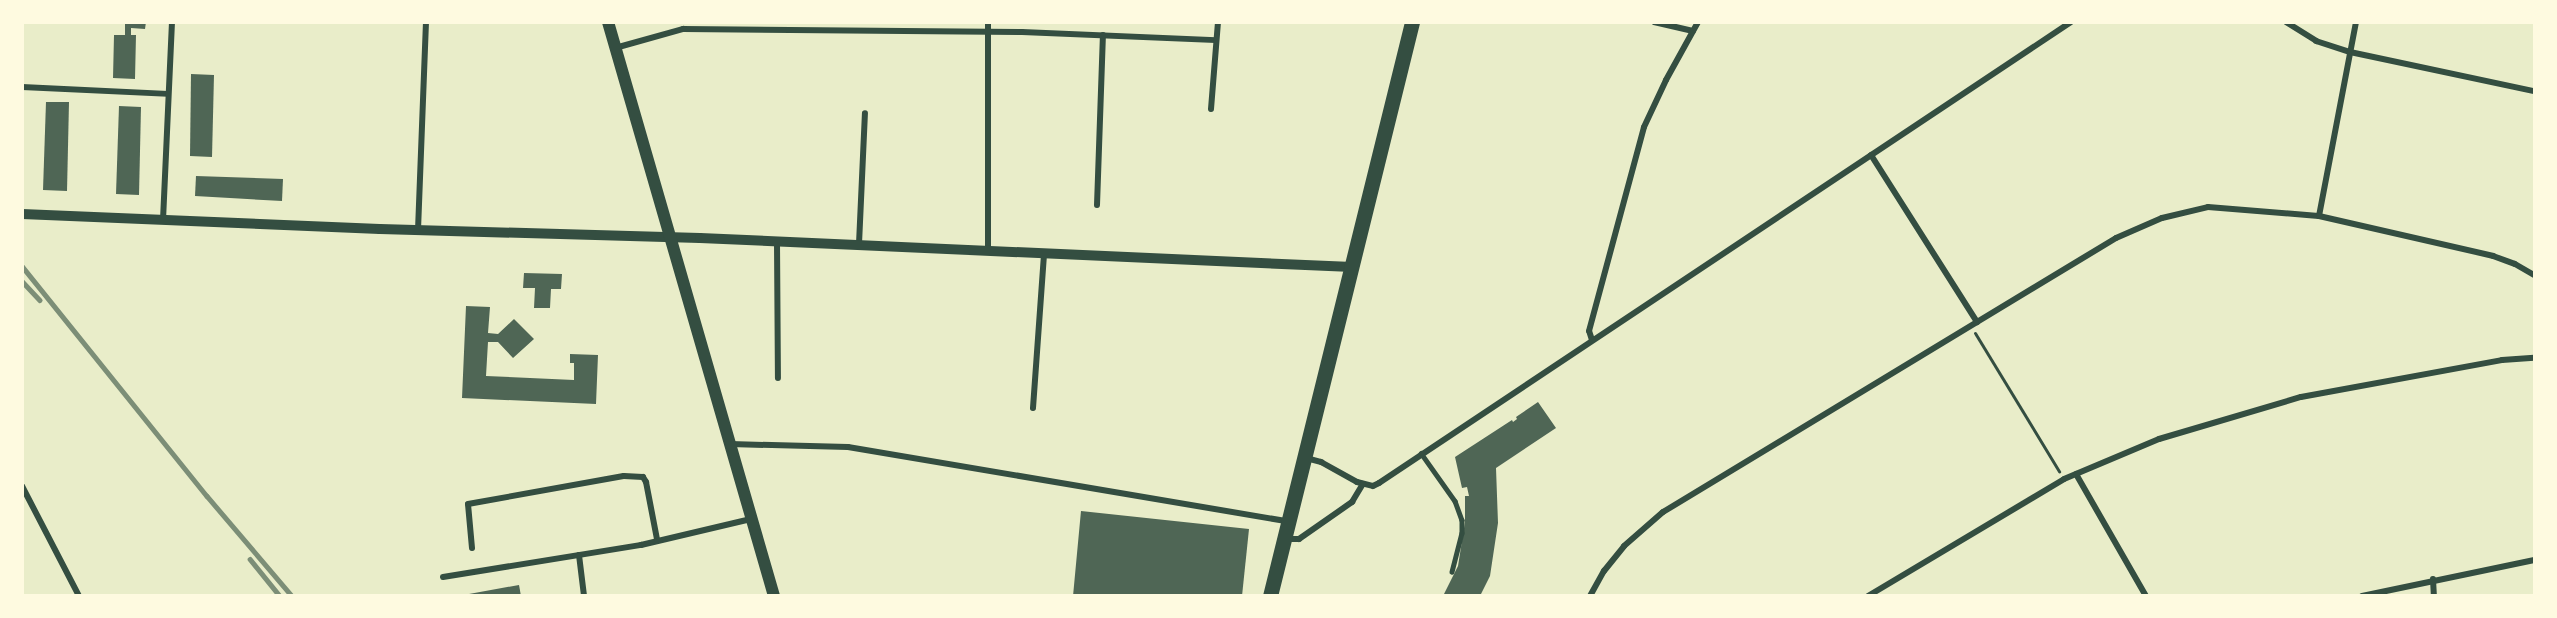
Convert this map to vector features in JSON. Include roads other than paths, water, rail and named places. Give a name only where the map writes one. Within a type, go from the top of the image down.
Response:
[{"type":"main road","points":[[608,22],[774,596]]},
{"type":"main road","points":[[1269,596],[1353,267],[1412,22]]},
{"type":"street","points":[[163,220],[172,22]]},
{"type":"street","points":[[418,230],[426,22]]},
{"type":"street","points":[[884,22],[884,32]]},
{"type":"street","points":[[988,22],[988,252]]},
{"type":"street","points":[[1211,109],[1218,22]]},
{"type":"street","points":[[1654,22],[1693,31]]},
{"type":"street","points":[[1592,340],[1589,330],[1644,127],[1698,22]]},
{"type":"street","points":[[1303,458],[1320,462],[1363,484],[1379,483],[2071,22]]},
{"type":"street","points":[[2286,22],[2316,41],[2350,52],[2535,91]]},
{"type":"street","points":[[2319,216],[2356,22]]},
{"type":"street","points":[[615,48],[683,29],[758,26],[884,32],[987,31],[1103,34],[1216,40]]},
{"type":"street","points":[[1097,205],[1103,34]]},
{"type":"street","points":[[22,87],[168,94]]},
{"type":"street","points":[[858,244],[865,113]]},
{"type":"street","points":[[1871,154],[1977,322]]},
{"type":"street","points":[[1590,596],[1604,571],[1624,546],[1663,512],[2116,238],[2179,213],[2216,207],[2319,216],[2493,256],[2535,275]]},
{"type":"street","points":[[22,214],[777,243],[858,244],[988,252],[1045,252],[1353,267]]},
{"type":"street","points":[[777,243],[778,378]]},
{"type":"street","points":[[1033,408],[1045,252]]},
{"type":"street","points":[[1868,596],[2064,479],[2159,439],[2301,397],[2502,360],[2535,358]]},
{"type":"street","points":[[729,444],[848,447],[1288,521]]},
{"type":"street","points":[[2076,474],[2146,596]]},
{"type":"street","points":[[472,548],[468,504],[624,476],[643,477],[646,482],[657,539]]},
{"type":"street","points":[[1283,538],[1299,539],[1352,502],[1363,484]]},
{"type":"street","points":[[23,488],[79,596]]},
{"type":"street","points":[[443,578],[579,555],[751,519]]},
{"type":"street","points":[[579,555],[584,596]]},
{"type":"street","points":[[2362,596],[2433,579],[2535,560]]},
{"type":"street","points":[[2433,579],[2434,596]]},
{"type":"lane","points":[[1421,453],[1455,501],[1462,520],[1462,533],[1452,572]]},
{"type":"railway","points":[[22,266],[207,496],[292,596]]},
{"type":"railway","points":[[22,281],[40,300]]},
{"type":"railway","points":[[250,559],[280,596]]}]
